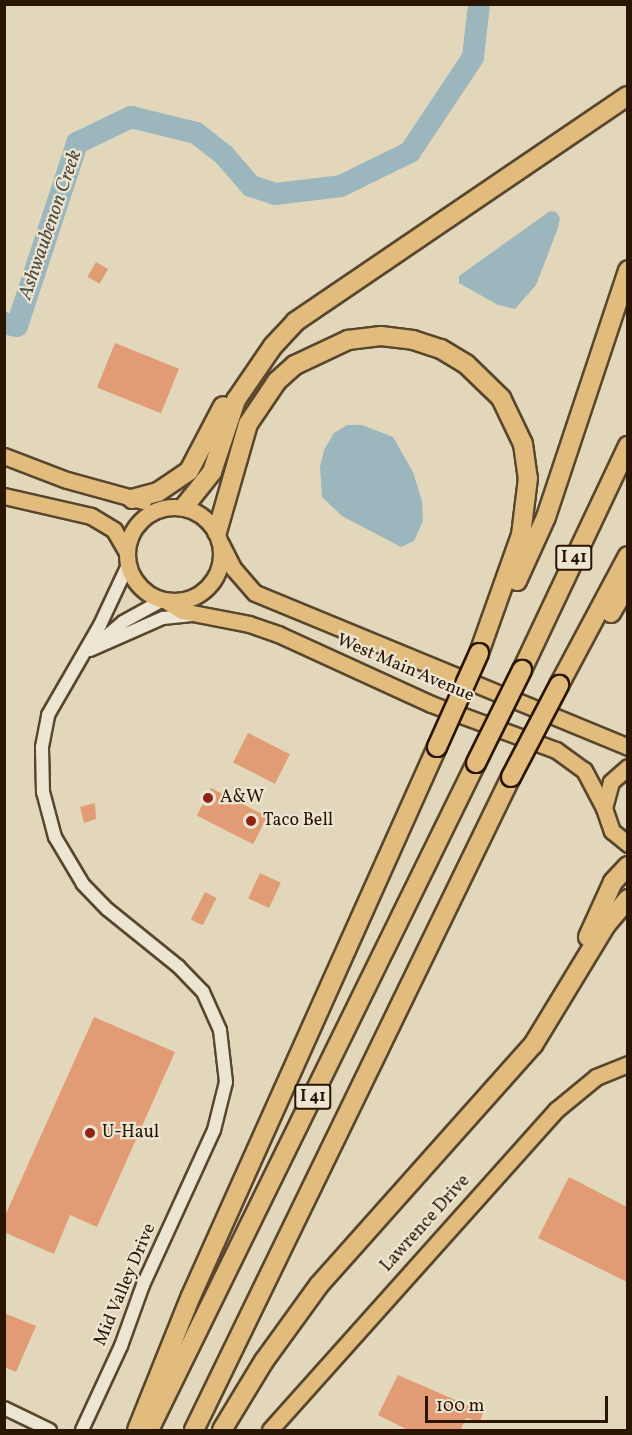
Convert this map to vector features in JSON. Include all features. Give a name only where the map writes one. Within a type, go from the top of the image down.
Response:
[{"type":"highway","points":[[132,499],[158,492],[189,471],[229,395],[256,369],[295,322],[321,301],[627,96]]},
{"type":"highway","points":[[137,1431],[215,1242],[436,747],[479,653],[546,518],[627,270]]},
{"type":"highway","points":[[219,538],[248,424],[277,381],[295,365],[348,340],[381,336],[414,340],[441,349],[466,364],[501,398],[523,444],[528,478],[521,535],[479,653]]},
{"type":"highway","points":[[181,507],[212,472],[236,400],[256,369]]},
{"type":"highway","name":"I 41","points":[[149,1431],[522,670],[627,446]]},
{"type":"highway","name":"I 41","points":[[194,1431],[511,777],[627,556]]},
{"type":"highway","points":[[559,685],[596,642],[627,583]]},
{"type":"highway","points":[[555,1010],[613,882],[627,866]]},
{"type":"highway","points":[[222,1431],[264,1361],[319,1285],[502,1084],[555,1010],[606,925],[627,899]]},
{"type":"main road","points":[[4,456],[132,499],[181,507],[203,516],[219,538],[218,574],[209,587],[189,599],[165,601],[140,588],[114,530],[91,516],[4,496]]},
{"type":"main road","points":[[127,558],[130,536],[149,513],[181,507]]},
{"type":"main road","name":"West Main Avenue","points":[[219,538],[233,568],[255,592],[627,747]]},
{"type":"main road","name":"West Main Avenue","points":[[165,601],[182,611],[249,624],[278,634],[431,704],[556,750],[584,770],[604,808],[612,831],[627,844]]},
{"type":"main road","points":[[604,808],[611,782],[627,767]]},
{"type":"main road","name":"Lawrence Drive","points":[[270,1431],[556,1110],[596,1077],[627,1064]]},
{"type":"street","points":[[86,653],[127,558]]},
{"type":"street","points":[[86,653],[129,618],[165,601]]},
{"type":"street","points":[[86,653],[163,618],[199,614]]},
{"type":"street","name":"Mid Valley Drive","points":[[82,1431],[204,1154],[220,1113],[226,1082],[224,1046],[214,1013],[192,979],[88,890],[62,851],[49,818],[41,773],[46,725],[60,690],[86,653]]},
{"type":"street","points":[[4,1408],[50,1431]]},
{"type":"water","points":[[550,211],[556,212],[560,218],[558,228],[536,285],[515,309],[498,305],[459,283],[459,276]]},
{"type":"water","points":[[347,425],[362,425],[393,437],[413,472],[422,501],[423,521],[414,541],[401,547],[342,516],[322,497],[320,467],[324,450],[334,433]]},
{"type":"building","points":[[96,262],[108,269],[100,284],[88,277]]},
{"type":"building","points":[[115,343],[179,369],[161,413],[97,388]]},
{"type":"building","points":[[248,733],[290,754],[275,784],[233,762]]},
{"type":"building","points":[[211,788],[267,817],[253,844],[197,816]]},
{"type":"building","points":[[95,803],[96,819],[84,823],[80,807]]},
{"type":"building","points":[[260,873],[281,883],[269,908],[248,898]]},
{"type":"building","points":[[205,892],[217,898],[203,926],[191,920]]},
{"type":"building","name":"U-Haul","points":[[94,1017],[175,1052],[97,1227],[70,1215],[54,1254],[4,1232],[4,1218]]},
{"type":"building","points":[[569,1177],[627,1207],[627,1282],[538,1238]]},
{"type":"building","points":[[4,1313],[36,1326],[16,1372],[4,1367]]},
{"type":"building","points":[[398,1375],[483,1412],[480,1422],[466,1418],[460,1431],[410,1431],[378,1415]]},
{"type":"waterway","name":"Ashwaubenon Creek","points":[[4,323],[17,326],[77,143],[131,117],[196,133],[224,155],[251,186],[275,194],[341,186],[410,152],[473,57],[479,4]]},
{"type":"place","name":"A&W","points":[[208,798]]},
{"type":"place","name":"Taco Bell","points":[[251,821]]},
{"type":"place","name":"U-Haul","points":[[90,1133]]}]
